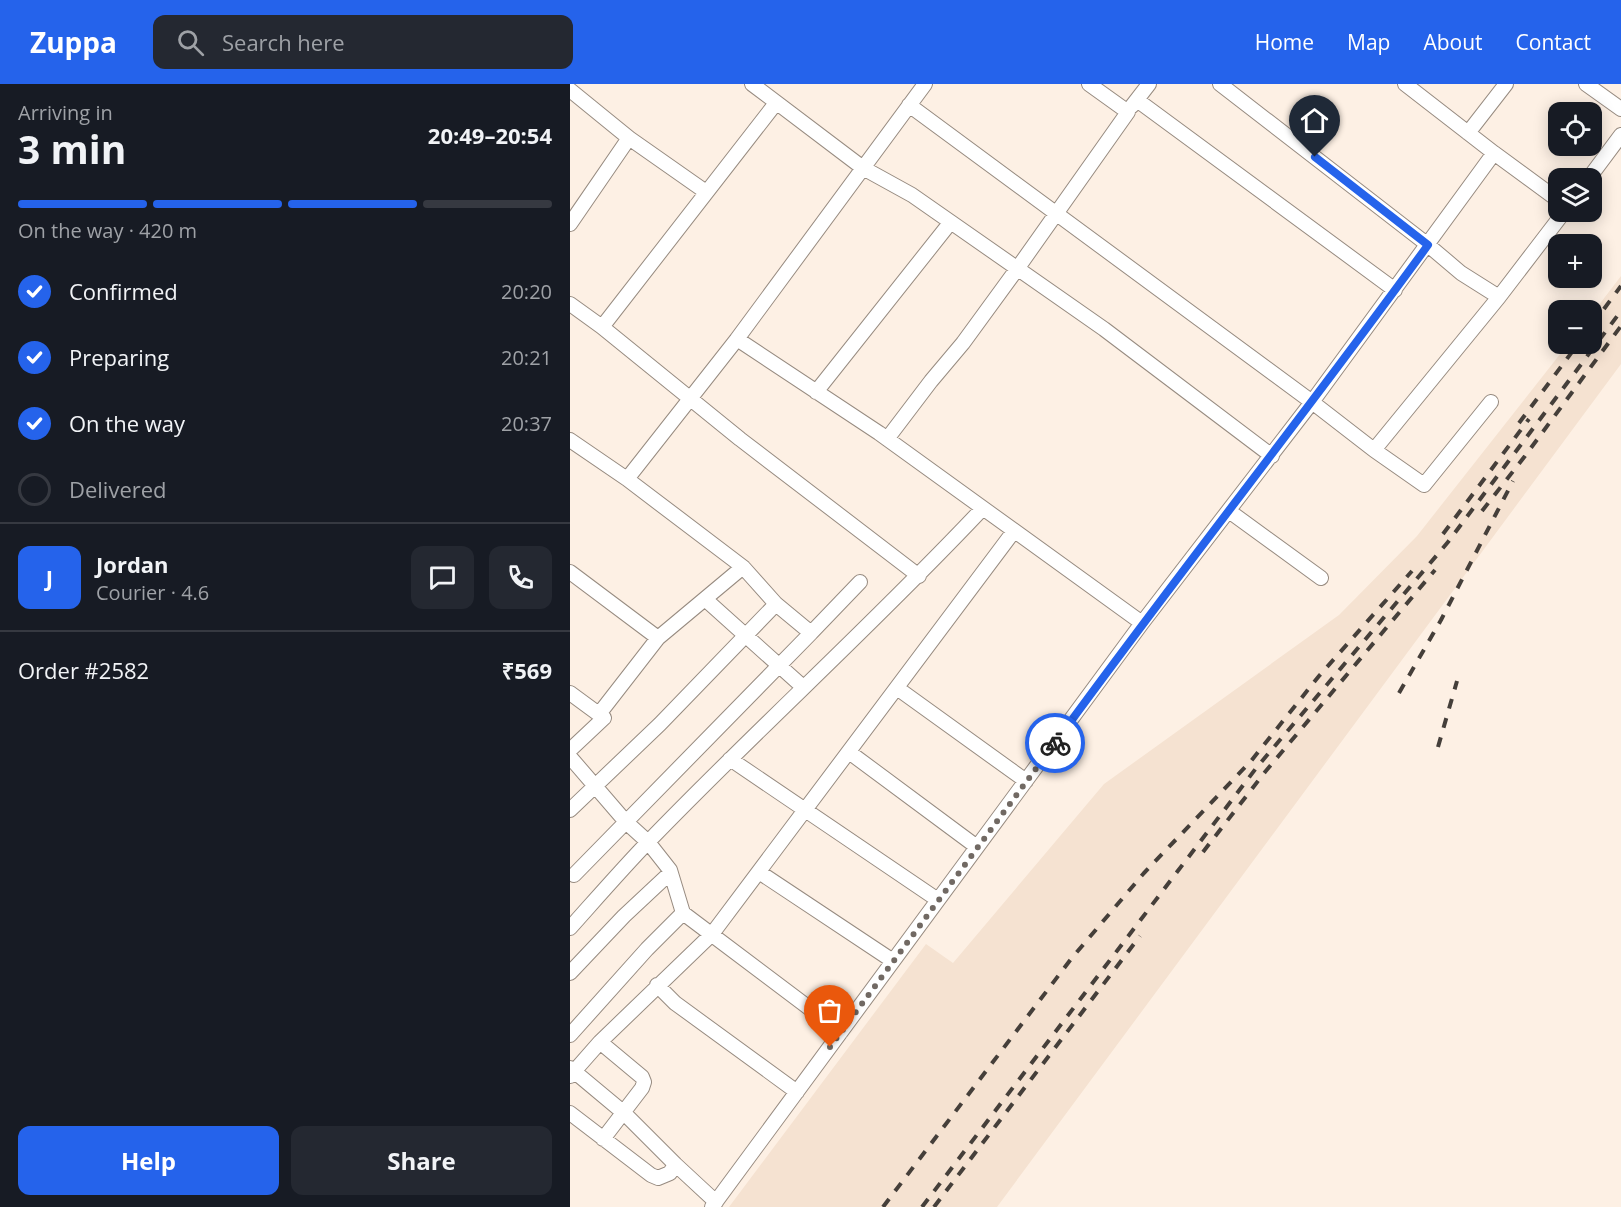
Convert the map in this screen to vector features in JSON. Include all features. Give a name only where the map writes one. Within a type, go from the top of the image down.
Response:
[{"type":"street","points":[[752,84],[863,168],[912,195],[1104,329],[1272,456]]},
{"type":"street","points":[[1089,84],[1132,106],[1395,290]]},
{"type":"street","points":[[887,439],[963,343],[1149,84]]},
{"type":"street","points":[[1220,84],[1461,273],[1499,297]]},
{"type":"street","points":[[1405,84],[1548,193]]},
{"type":"street","points":[[1468,133],[1506,84]]},
{"type":"street","points":[[1586,84],[1621,110]]},
{"type":"street","points":[[627,479],[737,339],[909,105],[917,87]]},
{"type":"street","points":[[570,90],[629,138],[706,192]]},
{"type":"street","points":[[602,327],[776,103]]},
{"type":"street","points":[[909,105],[1424,485],[1491,402]]},
{"type":"street","points":[[1596,168],[1621,135]]},
{"type":"street","points":[[570,224],[629,138]]},
{"type":"street","points":[[1014,531],[712,934],[571,1072],[624,1113],[714,1205],[1142,623],[1272,456],[1494,153]]},
{"type":"street","points":[[1374,450],[1499,297],[1556,222]]},
{"type":"street","points":[[816,392],[950,223]]},
{"type":"street","points":[[570,304],[602,327],[749,446],[919,576]]},
{"type":"street","points":[[737,339],[887,439],[1142,623]]},
{"type":"street","points":[[570,440],[627,479],[743,567],[776,604],[811,633]]},
{"type":"street","points":[[570,928],[648,842],[803,687],[919,576],[983,508]]},
{"type":"street","points":[[1229,511],[1321,578]]},
{"type":"street","points":[[599,714],[658,638],[743,567]]},
{"type":"street","points":[[570,572],[658,638]]},
{"type":"street","points":[[574,875],[860,582]]},
{"type":"street","points":[[705,599],[803,687]]},
{"type":"street","points":[[570,810],[660,724],[776,604]]},
{"type":"street","points":[[897,688],[1026,781]]},
{"type":"street","points":[[570,693],[604,717],[570,750]]},
{"type":"street","points":[[849,752],[977,847]]},
{"type":"street","points":[[570,758],[626,822],[648,842],[670,873],[683,913],[841,1032]]},
{"type":"street","points":[[730,759],[938,900]]},
{"type":"street","points":[[759,872],[893,961]]},
{"type":"street","points":[[570,973],[624,916],[670,873]]},
{"type":"street","points":[[570,1035],[647,949],[683,913]]},
{"type":"street","points":[[657,986],[675,1003],[797,1092]]},
{"type":"street","points":[[600,1042],[642,1077],[644,1082],[642,1088],[603,1139]]},
{"type":"street","points":[[570,1113],[651,1175],[658,1178],[670,1173],[675,1164]]},
{"type":"shaded area","points":[[1621,276],[1621,364],[997,1207],[729,1207],[926,944],[953,963],[1104,784],[1339,615],[1417,536],[1560,354],[1602,354],[1602,301]]},
{"type":"railway","points":[[1602,312],[1621,286]]},
{"type":"railway","points":[[922,1207],[1257,767],[1448,542],[1621,311]]},
{"type":"railway","points":[[1482,511],[1621,326]]},
{"type":"railway","points":[[1519,423],[1571,354]]},
{"type":"railway","points":[[1443,534],[1529,419]]},
{"type":"railway","points":[[1399,693],[1441,620],[1513,481]]},
{"type":"railway","points":[[1203,852],[1265,772],[1435,570]]},
{"type":"railway","points":[[883,1207],[1071,959],[1144,873],[1251,761],[1319,676],[1412,571]]},
{"type":"railway","points":[[1438,747],[1457,681]]},
{"type":"railway","points":[[934,1207],[1140,936]]},
{"type":"way so far","points":[[830,1047],[1055,743]]},
{"type":"route","points":[[1055,743],[1142,623],[1272,456],[1428,245],[1315,157]]}]
